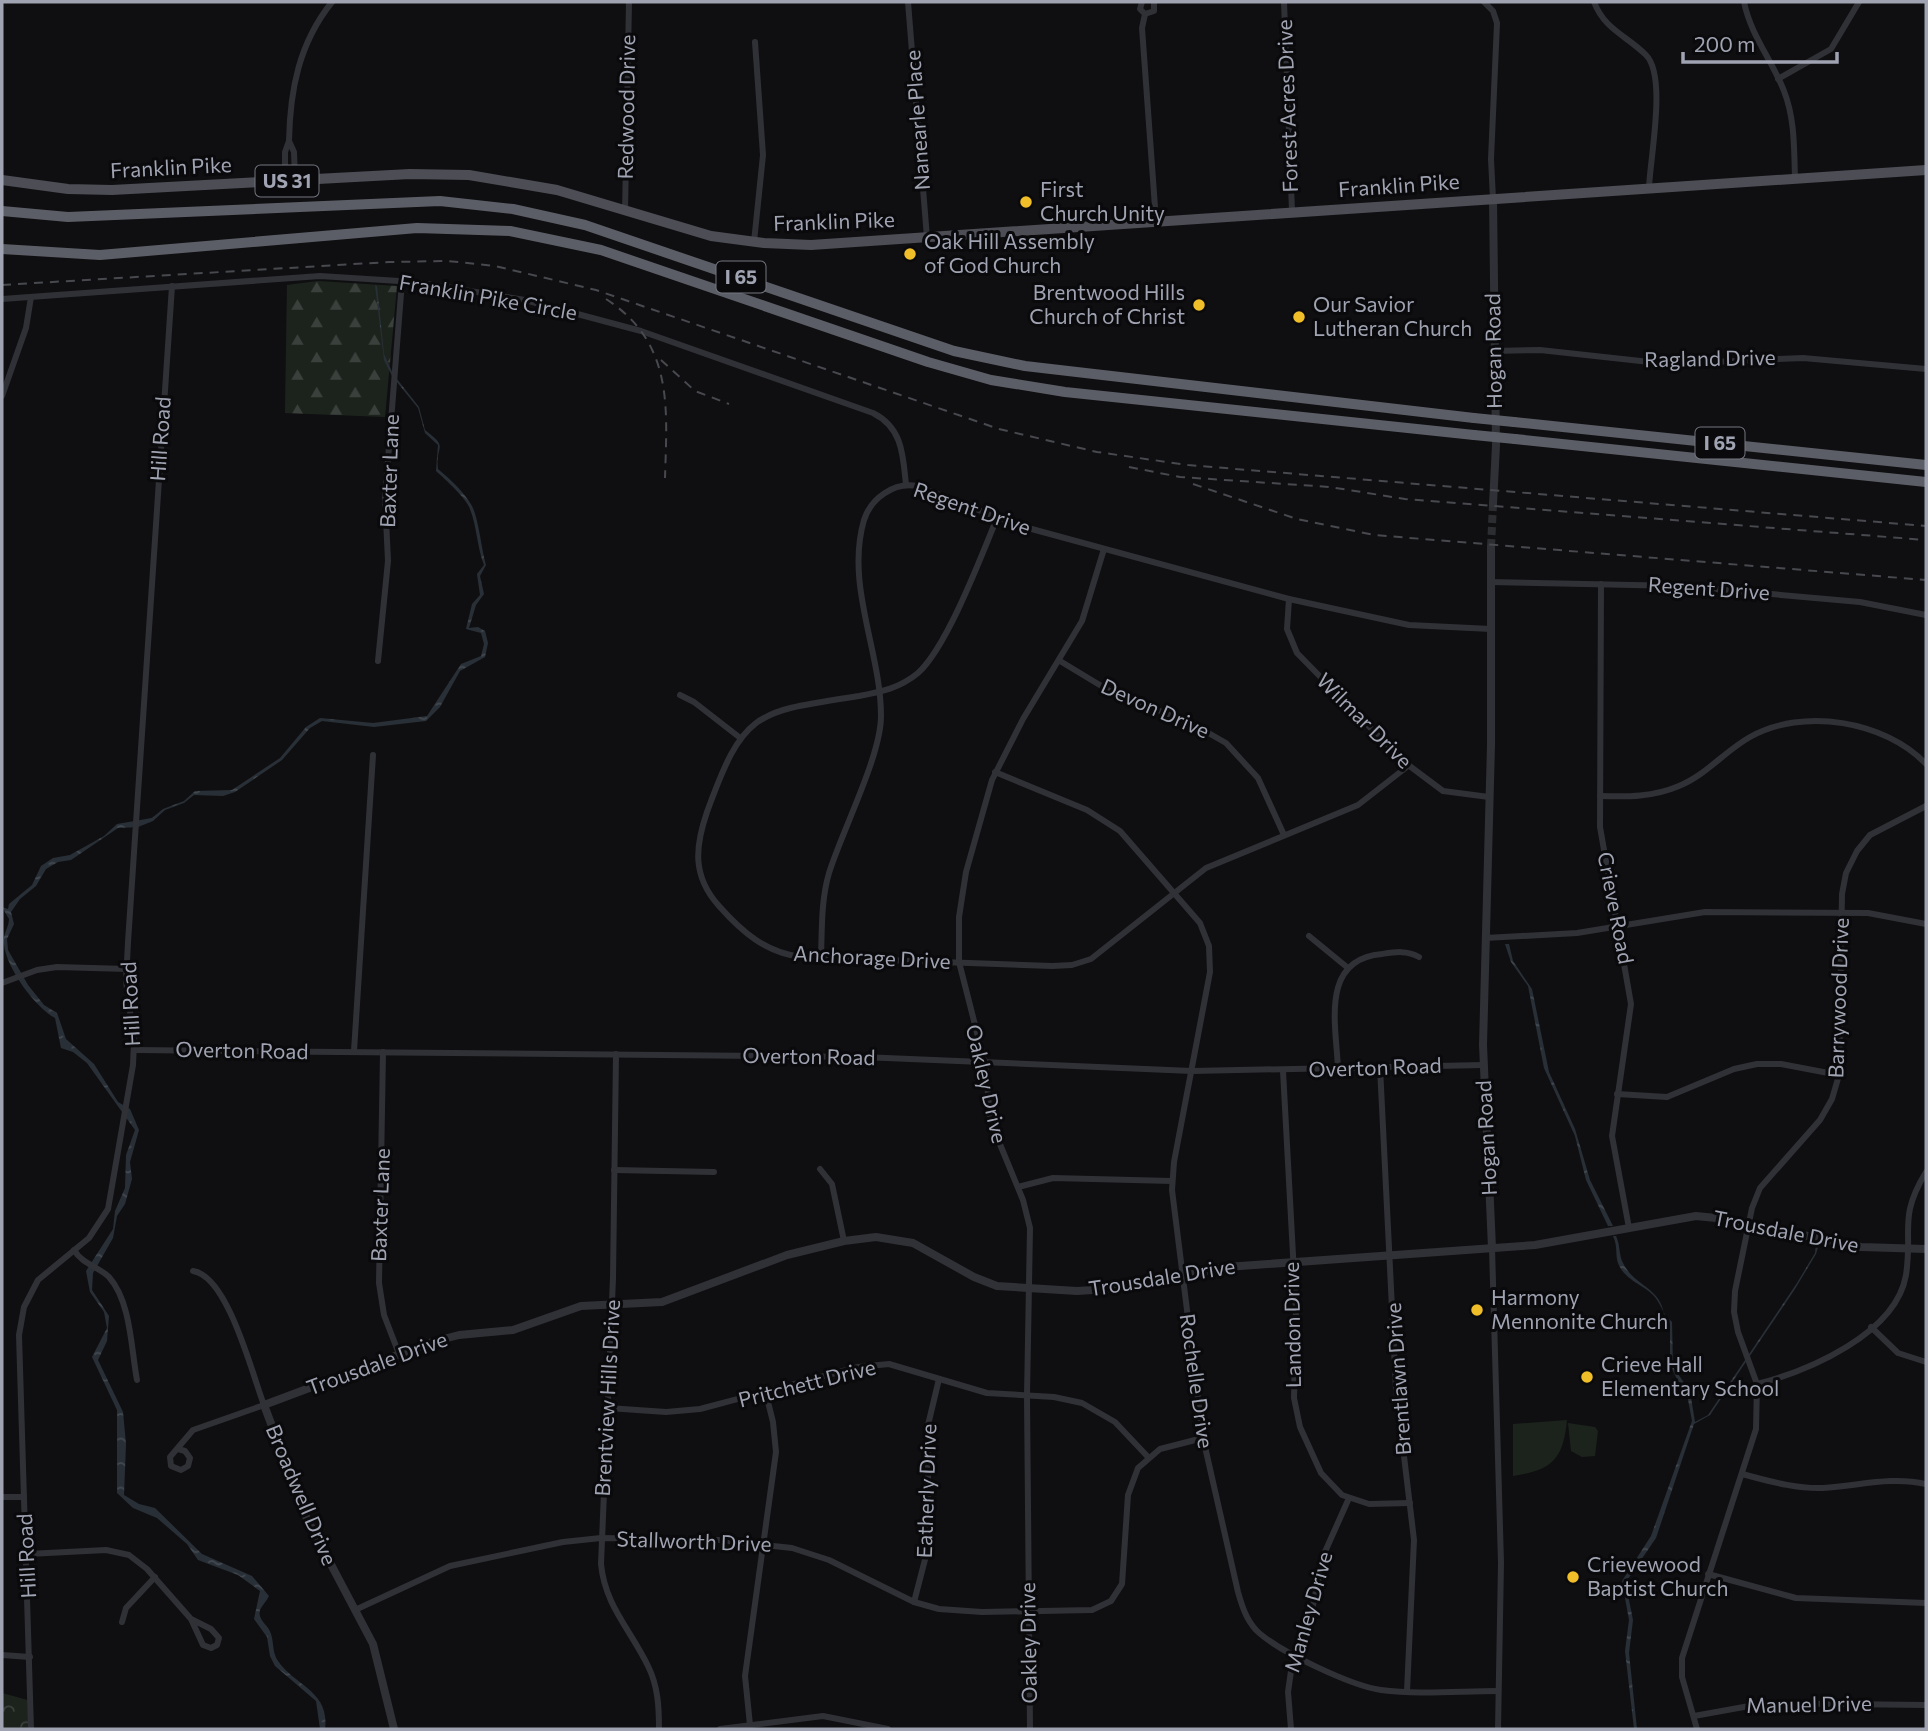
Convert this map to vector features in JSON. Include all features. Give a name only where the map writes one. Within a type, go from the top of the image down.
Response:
[{"type":"highway","name":"I 65","points":[[2,211],[68,218],[440,201],[513,209],[585,225],[954,351],[1026,366],[1475,418],[1926,465]]},
{"type":"highway","name":"I 65","points":[[2,248],[91,255],[407,229],[510,231],[601,250],[895,351],[991,380],[1046,390],[1926,482]]},
{"type":"main road","name":"Franklin Pike","points":[[2,180],[92,190],[425,173],[482,176],[557,190],[692,232],[754,242],[811,245],[1926,170]]},
{"type":"street","points":[[290,181],[285,152],[289,141],[294,78],[310,36],[332,2]]},
{"type":"street","name":"Redwood Drive","points":[[625,212],[629,2]]},
{"type":"street","name":"Nanearle Place","points":[[908,2],[927,238]]},
{"type":"street","points":[[1142,2],[1140,8],[1145,14]]},
{"type":"street","points":[[1145,14],[1154,12],[1154,2]]},
{"type":"street","name":"Forest Acres Drive","points":[[1284,2],[1292,211]]},
{"type":"street","points":[[1484,2],[1493,11],[1497,23],[1491,159],[1493,199]]},
{"type":"street","points":[[1594,2],[1607,26],[1645,54],[1655,67],[1657,89],[1649,188]]},
{"type":"street","points":[[1744,2],[1752,31],[1778,79],[1792,122],[1795,178]]},
{"type":"street","points":[[1778,79],[1831,50],[1859,2]]},
{"type":"street","points":[[1145,14],[1142,28],[1156,221]]},
{"type":"street","points":[[754,242],[763,155],[755,42]]},
{"type":"street","name":"Hogan Road","points":[[1493,199],[1496,445],[1493,504]]},
{"type":"street","name":"Franklin Pike Circle","points":[[2,299],[320,276],[402,281],[498,295],[641,331],[869,410],[886,421],[897,433],[906,485]]},
{"type":"street","name":"Baxter Lane","points":[[378,661],[387,569],[385,498],[402,281]]},
{"type":"street","name":"Hill Road","points":[[32,1729],[18,1352],[21,1317],[38,1280],[96,1230],[109,1204],[134,1050],[127,969],[172,286]]},
{"type":"street","points":[[2,396],[27,323],[31,297]]},
{"type":"street","name":"Ragland Drive","points":[[1493,351],[1539,350],[1668,363],[1803,358],[1926,369]]},
{"type":"street","name":"Regent Drive","points":[[821,957],[826,883],[878,737],[881,717],[862,592],[861,535],[866,515],[876,500],[889,491],[906,485],[931,490],[997,518],[1289,599],[1409,625],[1491,629]]},
{"type":"street","name":"Anchorage Drive","points":[[997,518],[964,594],[927,663],[906,682],[878,693],[774,712],[757,721],[739,737],[726,760],[699,836],[696,858],[702,880],[711,896],[732,920],[762,945],[785,954],[821,957],[1060,967],[1082,963],[1108,947],[1173,891],[1214,863],[1364,802],[1408,766]]},
{"type":"street","name":"Hogan Road","points":[[1491,547],[1483,1065],[1492,1248],[1501,1563],[1498,1729]]},
{"type":"street","name":"Oakley Drive","points":[[1030,1729],[1027,1396],[1030,1228],[1018,1188],[991,1126],[984,1061],[959,962],[962,890],[995,772],[1023,719],[1087,612],[1104,549]]},
{"type":"street","name":"Regent Drive","points":[[1490,582],[1681,586],[1825,598],[1926,615]]},
{"type":"street","name":"Crieve Road","points":[[1601,584],[1600,796],[1603,851],[1631,1009],[1617,1094],[1613,1151],[1629,1228]]},
{"type":"street","name":"Wilmar Drive","points":[[1289,599],[1287,629],[1298,655],[1408,766],[1446,793],[1489,797]]},
{"type":"street","name":"Devon Drive","points":[[1060,661],[1113,693],[1191,723],[1223,740],[1255,773],[1284,835]]},
{"type":"street","points":[[680,695],[694,702],[739,737]]},
{"type":"street","points":[[1600,796],[1642,796],[1671,790],[1696,777],[1751,737],[1790,724],[1830,724],[1882,733],[1901,743],[1926,764]]},
{"type":"street","points":[[354,1051],[373,755]]},
{"type":"street","name":"Rochelle Drive","points":[[995,772],[1087,810],[1111,824],[1200,923],[1210,953],[1172,1181],[1203,1438],[1244,1613],[1259,1633],[1296,1655],[1358,1685],[1407,1691],[1498,1691]]},
{"type":"street","name":"Barrywood Drive","points":[[1698,1729],[1681,1663],[1756,1429],[1757,1384],[1736,1322],[1734,1297],[1748,1223],[1759,1191],[1823,1116],[1839,1075],[1842,913],[1846,873],[1862,844],[1881,827],[1926,806]]},
{"type":"street","points":[[1486,938],[1554,935],[1705,912],[1893,915],[1926,924]]},
{"type":"street","points":[[1309,936],[1348,968]]},
{"type":"street","points":[[1338,1069],[1335,998],[1348,968],[1361,958],[1374,954],[1407,952],[1419,957]]},
{"type":"street","points":[[2,983],[57,967],[127,969]]},
{"type":"street","name":"Overton Road","points":[[134,1050],[616,1054],[984,1061],[1192,1071],[1483,1065]]},
{"type":"street","name":"Baxter Lane","points":[[383,1052],[380,1290],[384,1315],[399,1354]]},
{"type":"street","name":"Brentview Hills Drive","points":[[616,1054],[612,1304],[601,1538],[602,1572],[616,1614],[652,1674],[658,1700],[659,1729]]},
{"type":"street","points":[[1617,1094],[1667,1097],[1734,1069],[1757,1064],[1781,1064],[1839,1075]]},
{"type":"street","name":"Brentlawn Drive","points":[[1380,1067],[1396,1389],[1410,1503],[1413,1562],[1407,1691]]},
{"type":"street","name":"Landon Drive","points":[[1283,1071],[1296,1335],[1294,1390],[1297,1419],[1321,1473],[1349,1498]]},
{"type":"street","points":[[820,1169],[832,1184],[844,1241]]},
{"type":"street","points":[[614,1170],[715,1172]]},
{"type":"street","points":[[1757,1384],[1815,1366],[1871,1327],[1899,1296],[1906,1276],[1907,1214],[1926,1172]]},
{"type":"street","points":[[1018,1188],[1049,1178],[1172,1181]]},
{"type":"street","name":"Trousdale Drive","points":[[264,1405],[450,1337],[517,1329],[572,1308],[612,1304],[640,1305],[667,1300],[768,1262],[844,1241],[876,1237],[905,1240],[986,1282],[1030,1289],[1111,1290],[1220,1268],[1535,1245],[1696,1216],[1748,1223],[1861,1247],[1926,1249]]},
{"type":"street","points":[[74,1250],[88,1265],[110,1279],[121,1300],[137,1380]]},
{"type":"street","name":"Broadwell Drive","points":[[193,1272],[205,1276],[222,1295],[307,1519],[377,1657],[394,1729]]},
{"type":"street","points":[[1871,1327],[1898,1353],[1926,1362]]},
{"type":"street","name":"Pritchett Drive","points":[[608,1408],[684,1411],[723,1405],[878,1364],[901,1366],[997,1395],[1067,1399],[1093,1407],[1124,1429],[1148,1457]]},
{"type":"street","name":"Eatherly Drive","points":[[914,1602],[928,1548],[928,1425],[939,1379]]},
{"type":"street","points":[[750,1725],[745,1676],[776,1443],[766,1394]]},
{"type":"street","points":[[178,1449],[193,1430],[264,1405]]},
{"type":"street","points":[[1148,1457],[1165,1447],[1203,1438]]},
{"type":"street","name":"Stallworth Drive","points":[[355,1610],[450,1566],[563,1542],[601,1538],[763,1543],[792,1548],[829,1560],[914,1602],[963,1612],[1092,1610],[1107,1604],[1117,1595],[1125,1573],[1129,1489],[1136,1472],[1148,1457]]},
{"type":"street","points":[[1742,1474],[1801,1487],[1841,1487],[1889,1479],[1926,1483]]},
{"type":"street","points":[[2,1497],[23,1497]]},
{"type":"street","points":[[1349,1498],[1369,1504],[1410,1503]]},
{"type":"street","name":"Manley Drive","points":[[1291,1729],[1289,1688],[1296,1655],[1310,1619],[1322,1561],[1349,1498]]},
{"type":"street","points":[[27,1553],[117,1551],[137,1560],[191,1619],[203,1645],[211,1648],[217,1645],[219,1638],[214,1631],[191,1619]]},
{"type":"street","points":[[1708,1574],[1796,1598],[1926,1604]]},
{"type":"street","points":[[122,1622],[126,1608],[155,1577]]},
{"type":"street","points":[[2,1655],[30,1657]]},
{"type":"street","name":"Manuel Drive","points":[[1694,1716],[1766,1703],[1926,1705]]},
{"type":"street","points":[[720,1729],[823,1716],[888,1729]]},
{"type":"green space","points":[[318,281],[397,286],[385,417],[285,413],[287,285]]},
{"type":"green space","points":[[1567,1420],[1562,1445],[1553,1461],[1537,1470],[1513,1476],[1513,1424]]},
{"type":"green space","points":[[1568,1423],[1595,1427],[1598,1431],[1595,1456],[1582,1457],[1571,1451]]},
{"type":"green space","points":[[2,1693],[31,1701],[31,1729],[2,1729]]},
{"type":"water","points":[[375,285],[384,354],[393,374],[419,407],[425,430],[439,444],[438,469],[461,491],[474,512],[486,565],[480,576],[484,594],[476,605],[469,628],[478,627],[485,631],[488,643],[485,657],[460,671],[440,707],[426,721],[374,727],[322,721],[310,728],[282,760],[235,792],[223,796],[194,795],[184,803],[165,810],[153,821],[138,827],[118,828],[71,860],[58,862],[46,869],[36,886],[20,899],[11,912],[14,924],[7,939],[8,950],[28,985],[44,1005],[57,1013],[66,1039],[94,1064],[118,1102],[130,1109],[139,1130],[130,1162],[132,1179],[125,1204],[117,1216],[113,1238],[93,1273],[92,1290],[109,1316],[107,1341],[98,1360],[123,1412],[126,1444],[124,1495],[139,1504],[155,1508],[202,1554],[252,1576],[269,1596],[260,1610],[260,1617],[270,1631],[278,1661],[317,1697],[322,1706],[325,1729],[320,1729],[316,1701],[275,1666],[270,1656],[267,1637],[254,1619],[260,1591],[238,1575],[198,1560],[187,1544],[157,1518],[133,1508],[117,1493],[117,1410],[92,1357],[107,1328],[104,1312],[90,1292],[86,1271],[113,1229],[115,1211],[125,1188],[126,1155],[135,1130],[87,1063],[73,1052],[61,1048],[55,1018],[39,1005],[16,976],[6,955],[4,938],[9,919],[2,907],[8,909],[9,904],[32,885],[41,866],[53,858],[70,855],[104,836],[117,824],[152,818],[163,809],[184,801],[195,791],[232,790],[280,758],[306,727],[320,718],[373,723],[427,716],[461,664],[481,656],[484,644],[481,633],[466,629],[472,604],[480,595],[477,574],[484,565],[472,516],[465,500],[436,471],[438,445],[425,433],[418,408],[392,376],[384,360]]},
{"type":"water","points":[[1505,944],[1509,944],[1513,961],[1532,989],[1549,1072],[1575,1129],[1590,1180],[1613,1226],[1608,1226],[1586,1180],[1575,1136],[1544,1068],[1528,986],[1511,962]]},
{"type":"water","points":[[1613,1236],[1616,1236],[1622,1260],[1628,1271],[1652,1292],[1662,1305],[1663,1311],[1649,1291],[1621,1269]]},
{"type":"water","points":[[1816,1243],[1819,1244],[1816,1254],[1795,1289],[1710,1415],[1694,1424],[1656,1538],[1628,1579],[1626,1585],[1633,1620],[1629,1653],[1637,1729],[1634,1729],[1625,1651],[1629,1620],[1622,1581],[1651,1536],[1692,1421],[1686,1389],[1679,1383],[1670,1365],[1670,1324],[1665,1315],[1672,1322],[1673,1367],[1690,1391],[1695,1422],[1708,1415],[1797,1283],[1815,1253]]},
{"type":"tunnel","points":[[1491,547],[1493,504]]},
{"type":"railway","points":[[2,285],[389,262],[448,261],[495,266],[596,290],[999,429],[1097,452],[1188,465],[1926,526]]},
{"type":"railway","points":[[606,299],[628,316],[644,336],[655,357],[665,402],[665,478]]},
{"type":"railway","points":[[661,360],[695,391],[729,404]]},
{"type":"railway","points":[[1129,467],[1180,477],[1330,487],[1405,499],[1926,540]]},
{"type":"railway","points":[[1193,484],[1297,519],[1374,535],[1926,580]]},
{"type":"place","name":"First Church Unity","points":[[1026,202]]},
{"type":"place","name":"Oak Hill Assembly of God Church","points":[[910,254]]},
{"type":"place","name":"Brentwood Hills Church of Christ","points":[[1199,305]]},
{"type":"place","name":"Our Savior Lutheran Church","points":[[1299,317]]},
{"type":"place","name":"Harmony Mennonite Church","points":[[1477,1310]]},
{"type":"place","name":"Crieve Hall Elementary School","points":[[1587,1377]]},
{"type":"place","name":"Crievewood Baptist Church","points":[[1573,1577]]}]
